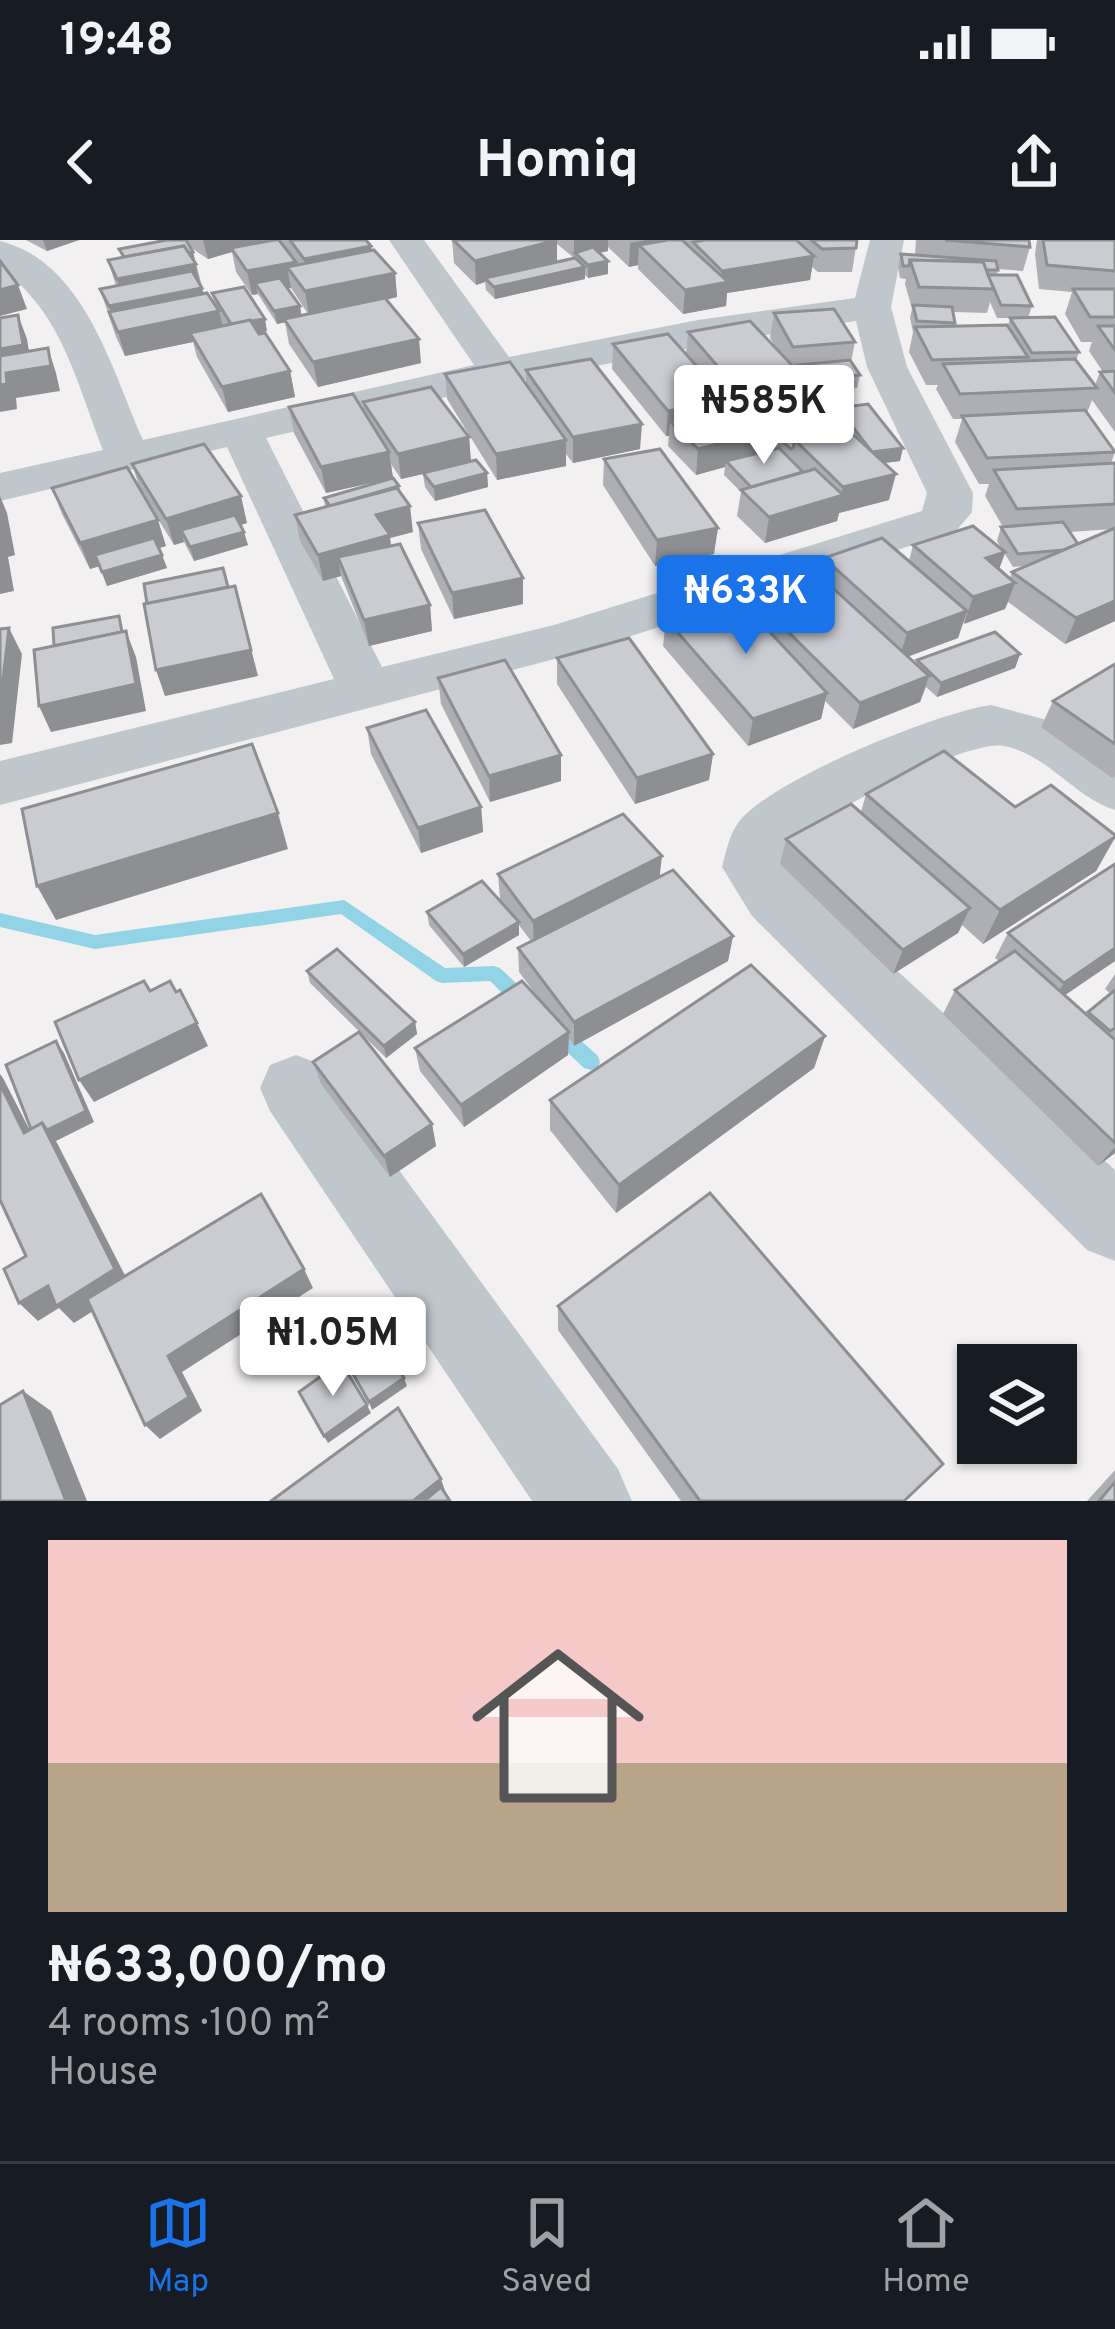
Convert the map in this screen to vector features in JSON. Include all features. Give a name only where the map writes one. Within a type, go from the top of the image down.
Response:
[{"type":"street","points":[[0,783],[566,639],[939,521],[949,512],[950,493],[887,367],[872,308],[887,240]]},
{"type":"street","points":[[424,242],[499,371]]},
{"type":"street","points":[[0,252],[38,278],[67,310],[129,459]]},
{"type":"street","points":[[0,487],[499,371],[698,332],[872,308]]},
{"type":"street","points":[[22,319],[67,310]]},
{"type":"street","points":[[240,429],[367,691]]},
{"type":"street","points":[[1115,788],[1067,752],[1035,736],[995,725],[954,729],[786,816],[762,836],[753,867],[775,898],[1115,1222]]},
{"type":"street","points":[[296,1088],[586,1501]]},
{"type":"building","points":[[186,240],[193,252],[184,246],[124,257],[119,249]]},
{"type":"building","points":[[279,240],[296,262],[247,271],[231,248]]},
{"type":"building","points":[[290,240],[366,240],[371,246],[304,259]]},
{"type":"building","points":[[453,240],[557,240],[475,261]]},
{"type":"building","points":[[682,240],[728,282],[685,290],[639,245]]},
{"type":"building","points":[[796,240],[814,256],[722,271],[693,242]]},
{"type":"building","points":[[811,240],[857,240],[856,248],[822,249]]},
{"type":"building","points":[[945,240],[1029,240],[1030,247]]},
{"type":"building","points":[[1043,240],[1115,240],[1115,271],[1047,265]]},
{"type":"building","points":[[184,246],[196,264],[117,279],[108,260]]},
{"type":"building","points":[[593,247],[608,261],[588,265],[575,253]]},
{"type":"building","points":[[374,250],[395,273],[305,291],[287,267]]},
{"type":"building","points":[[901,254],[996,261],[998,270],[986,270],[983,262],[910,260],[909,266],[903,266]]},
{"type":"building","points":[[575,258],[585,267],[494,287],[485,278]]},
{"type":"building","points":[[910,260],[983,262],[994,289],[919,287]]},
{"type":"building","points":[[0,261],[18,285],[0,290]]},
{"type":"building","points":[[192,271],[202,288],[109,306],[100,289]]},
{"type":"building","points":[[988,275],[1017,275],[1032,306],[1001,305]]},
{"type":"building","points":[[280,278],[300,306],[274,311],[255,283]]},
{"type":"building","points":[[244,287],[265,319],[231,324],[212,293]]},
{"type":"building","points":[[1073,289],[1115,289],[1115,317],[1090,317]]},
{"type":"building","points":[[207,293],[219,311],[118,332],[109,312]]},
{"type":"building","points":[[385,298],[419,339],[313,362],[284,319]]},
{"type":"building","points":[[913,305],[952,307],[955,323],[917,321]]},
{"type":"building","points":[[834,309],[855,342],[793,347],[774,313]]},
{"type":"building","points":[[18,315],[23,345],[0,349],[0,318]]},
{"type":"building","points":[[1055,317],[1079,352],[1032,353],[1010,318]]},
{"type":"building","points":[[250,320],[259,334],[265,333],[290,371],[222,387],[190,333]]},
{"type":"building","points":[[750,321],[805,379],[739,391],[688,332]]},
{"type":"building","points":[[1007,325],[1028,357],[932,360],[915,327]]},
{"type":"building","points":[[1098,326],[1115,326],[1115,350]]},
{"type":"building","points":[[668,334],[726,399],[668,411],[613,344]]},
{"type":"building","points":[[48,348],[51,366],[6,373],[7,384],[0,385],[0,356]]},
{"type":"building","points":[[591,359],[642,424],[573,437],[526,370]]},
{"type":"building","points":[[1075,359],[1097,388],[960,394],[943,364]]},
{"type":"building","points":[[850,360],[860,375],[806,380],[797,365]]},
{"type":"building","points":[[510,362],[566,440],[496,454],[445,374]]},
{"type":"building","points":[[1115,371],[1115,393],[1100,372]]},
{"type":"building","points":[[431,387],[469,437],[398,454],[363,402]]},
{"type":"building","points":[[353,394],[389,452],[321,467],[289,407]]},
{"type":"building","points":[[745,402],[775,429],[698,449],[670,421]]},
{"type":"building","points":[[868,404],[903,448],[872,452],[838,408]]},
{"type":"building","points":[[1085,410],[1115,452],[987,458],[962,416]]},
{"type":"building","points":[[824,424],[832,431],[795,440],[791,449],[777,437]]},
{"type":"building","points":[[846,428],[896,474],[843,487],[795,440]]},
{"type":"building","points":[[204,444],[241,496],[166,519],[132,464]]},
{"type":"building","points":[[779,448],[803,472],[751,487],[726,461]]},
{"type":"building","points":[[660,449],[718,528],[657,540],[604,459]]},
{"type":"building","points":[[476,460],[487,473],[434,487],[423,473]]},
{"type":"building","points":[[1115,463],[1115,504],[1017,509],[994,470]]},
{"type":"building","points":[[127,467],[158,520],[80,543],[52,488]]},
{"type":"building","points":[[815,469],[843,495],[769,517],[741,490]]},
{"type":"building","points":[[393,478],[399,486],[330,506],[324,498]]},
{"type":"building","points":[[397,488],[410,506],[376,515],[390,535],[318,555],[295,515]]},
{"type":"building","points":[[485,510],[523,578],[452,593],[418,523]]},
{"type":"building","points":[[235,515],[244,532],[190,547],[181,530]]},
{"type":"building","points":[[1063,522],[1078,544],[1064,550],[1018,554],[1001,527]]},
{"type":"building","points":[[973,526],[1005,552],[986,558],[1015,583],[973,597],[913,545]]},
{"type":"building","points":[[1115,528],[1115,601],[1076,618],[1012,572]]},
{"type":"building","points":[[154,538],[162,555],[102,572],[95,555]]},
{"type":"building","points":[[882,538],[967,611],[907,633],[824,558]]},
{"type":"building","points":[[400,544],[430,605],[364,620],[338,557]]},
{"type":"building","points":[[223,568],[228,587],[147,604],[144,584]]},
{"type":"building","points":[[811,568],[929,676],[860,703],[746,590]]},
{"type":"building","points":[[235,586],[251,650],[156,670],[144,604]]},
{"type":"building","points":[[736,596],[827,693],[753,719],[666,619]]},
{"type":"building","points":[[119,616],[122,632],[54,646],[53,628]]},
{"type":"building","points":[[9,628],[0,705],[0,629]]},
{"type":"building","points":[[126,631],[136,684],[39,706],[34,650]]},
{"type":"building","points":[[995,632],[1020,654],[941,683],[917,660]]},
{"type":"building","points":[[629,638],[713,754],[637,778],[557,658]]},
{"type":"building","points":[[505,660],[561,755],[489,776],[438,678]]},
{"type":"building","points":[[1115,664],[1115,744],[1053,701]]},
{"type":"building","points":[[426,710],[481,807],[418,828],[367,728]]},
{"type":"building","points":[[252,744],[278,813],[37,886],[22,809]]},
{"type":"building","points":[[944,751],[1015,807],[1051,785],[1115,837],[1000,910],[866,794]]},
{"type":"building","points":[[851,804],[970,908],[903,950],[786,839]]},
{"type":"building","points":[[623,814],[662,856],[533,921],[498,874]]},
{"type":"building","points":[[1115,864],[1115,948],[1064,983],[1008,933]]},
{"type":"building","points":[[673,870],[733,936],[574,1022],[518,948]]},
{"type":"building","points":[[482,881],[519,922],[463,954],[427,912]]},
{"type":"building","points":[[337,949],[415,1022],[384,1046],[307,971]]},
{"type":"building","points":[[1015,951],[1115,1040],[1115,1143],[955,990]]},
{"type":"building","points":[[751,965],[825,1036],[619,1185],[550,1100]]},
{"type":"building","points":[[144,981],[150,991],[170,981],[197,1023],[79,1080],[55,1022]]},
{"type":"building","points":[[522,981],[569,1032],[461,1105],[415,1048]]},
{"type":"building","points":[[1115,990],[1115,1028],[1110,1031],[1088,1012]]},
{"type":"building","points":[[359,1032],[432,1124],[384,1156],[313,1062]]},
{"type":"building","points":[[56,1041],[86,1111],[47,1130],[42,1123],[31,1129],[6,1065]]},
{"type":"building","points":[[0,1084],[24,1133],[42,1123],[115,1269],[56,1306],[48,1286],[19,1303],[4,1269],[26,1256],[0,1200]]},
{"type":"building","points":[[710,1193],[943,1464],[904,1501],[700,1501],[558,1306]]},
{"type":"building","points":[[261,1194],[304,1269],[168,1356],[189,1397],[145,1425],[87,1299]]},
{"type":"building","points":[[376,1330],[404,1378],[369,1402],[341,1353]]},
{"type":"building","points":[[341,1362],[367,1405],[324,1436],[299,1392]]},
{"type":"building","points":[[23,1391],[66,1501],[0,1501],[0,1405]]},
{"type":"building","points":[[398,1408],[441,1479],[413,1501],[271,1501]]},
{"type":"building","points":[[1115,1482],[1115,1501],[1099,1501]]},
{"type":"building","points":[[441,1487],[450,1501],[424,1501]]},
{"type":"waterway","points":[[0,920],[95,942],[344,907],[442,976],[494,973],[523,1000]]},
{"type":"waterway","points":[[556,1030],[591,1062]]}]
